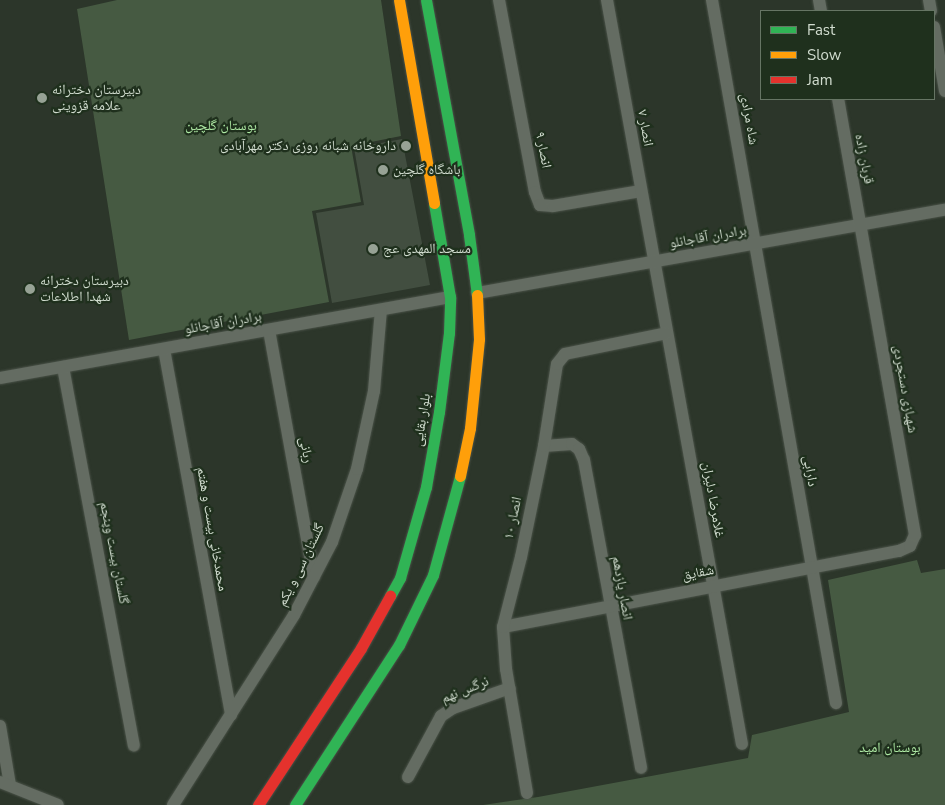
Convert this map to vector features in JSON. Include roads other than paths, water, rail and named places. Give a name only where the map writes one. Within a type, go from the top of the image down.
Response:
[{"type":"main road","name":"بلوار بقایی","points":[[258,805],[361,648],[400,578],[426,487],[439,412],[449,333],[464,295],[469,235],[428,2]]},
{"type":"main road","name":"بلوار بقایی","points":[[295,805],[399,645],[433,575],[456,498],[470,428],[479,339],[464,295],[399,3]]},
{"type":"street","name":"انصار ۹","points":[[499,0],[535,192],[540,205],[553,206],[641,191]]},
{"type":"street","name":"انصار ۷","points":[[606,0],[654,262]]},
{"type":"street","name":"شاه مرادی","points":[[712,0],[756,244]]},
{"type":"street","points":[[935,33],[945,90]]},
{"type":"street","name":"قربان زاده","points":[[838,100],[861,225]]},
{"type":"street","name":"برادران آقاجانلو","points":[[0,378],[945,210]]},
{"type":"street","name":"شهبازی دستجردی","points":[[861,225],[915,535],[910,546],[899,551]]},
{"type":"street","name":"دارابی","points":[[756,244],[836,703]]},
{"type":"street","name":"غلامرضا دلیران","points":[[654,262],[742,744]]},
{"type":"street","name":"گلستان سی و یکم","points":[[173,805],[294,615],[332,542],[357,469],[374,391],[381,310]]},
{"type":"street","name":"ربانی","points":[[269,330],[314,577]]},
{"type":"street","name":"انصار ۱۰","points":[[527,793],[510,688],[503,627],[521,557],[544,446],[557,364],[565,354],[667,333]]},
{"type":"street","name":"محمدخانی بیست و هفتم","points":[[164,349],[231,715]]},
{"type":"street","name":"گلستان بیست وپنجم","points":[[63,366],[134,745]]},
{"type":"street","name":"انصار یازدهم","points":[[544,446],[572,444],[579,449],[584,460],[641,768]]},
{"type":"street","name":"شقایق","points":[[503,627],[812,566],[899,551]]},
{"type":"street","name":"نرگس نهم","points":[[408,777],[441,716],[453,708],[510,688]]},
{"type":"street","points":[[0,726],[5,783],[58,805]]},
{"type":"place","name":"دبیرستان دخترانه علامه قزوینی","points":[[42,98]]},
{"type":"place","name":"داروخانه شبانه روزی دکتر مهرآبادی","points":[[406,146]]},
{"type":"place","name":"باشگاه گلچین","points":[[383,170]]},
{"type":"place","name":"مسجد المهدی عج","points":[[373,249]]},
{"type":"place","name":"دبیرستان دخترانه شهدا اطلاعات","points":[[30,289]]},
{"type":"park label","name":"بوستان گلچین","points":[[221,126]]},
{"type":"park label","name":"بوستان امید","points":[[890,748]]}]
